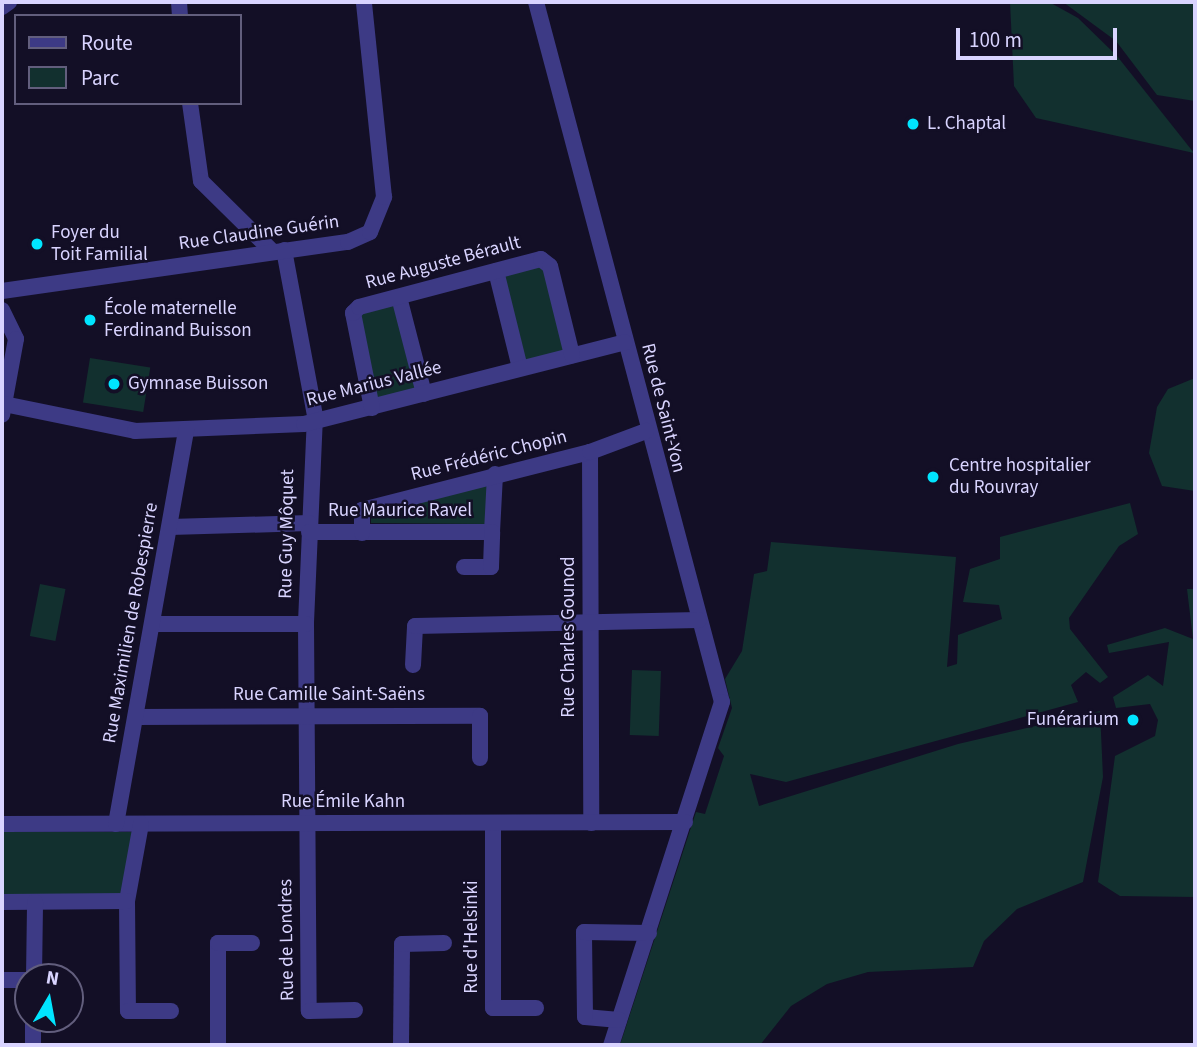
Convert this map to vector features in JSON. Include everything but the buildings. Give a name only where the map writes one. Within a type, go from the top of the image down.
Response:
[{"type":"street","points":[[2,7],[9,2]]},
{"type":"street","name":"Rue Claudine Guérin","points":[[2,291],[360,238],[380,220],[384,197],[364,2]]},
{"type":"street","name":"Rue de Saint-Yon","points":[[536,2],[646,432],[722,706],[611,1045]]},
{"type":"street","points":[[190,105],[201,181],[278,251]]},
{"type":"street","name":"Rue Guy Môquet","points":[[278,251],[313,423],[306,624],[307,823]]},
{"type":"street","name":"Rue Auguste Bérault","points":[[372,408],[353,313],[399,297],[541,259],[550,266],[572,355]]},
{"type":"street","points":[[496,271],[520,368]]},
{"type":"street","points":[[399,297],[424,394]]},
{"type":"street","points":[[2,310],[16,339],[3,410]]},
{"type":"street","name":"Rue Marius Vallée","points":[[3,410],[135,431],[313,423],[625,342]]},
{"type":"street","name":"Rue Maximilien de Robespierre","points":[[116,824],[186,430]]},
{"type":"street","name":"Rue Frédéric Chopin","points":[[362,533],[362,510],[590,452],[646,432]]},
{"type":"street","name":"Rue Charles Gounod","points":[[590,452],[591,823]]},
{"type":"street","name":"Rue Maurice Ravel","points":[[464,567],[491,567],[495,474]]},
{"type":"street","name":"Rue Maurice Ravel","points":[[170,527],[309,527],[362,533],[492,532]]},
{"type":"street","points":[[413,665],[415,626],[699,620]]},
{"type":"street","points":[[153,624],[306,624]]},
{"type":"street","name":"Rue Camille Saint-Saëns","points":[[136,717],[480,716],[480,758]]},
{"type":"street","name":"Rue Émile Kahn","points":[[2,824],[685,822]]},
{"type":"street","name":"Rue de Londres","points":[[307,823],[309,1011],[355,1010]]},
{"type":"street","name":"Rue d'Helsinki","points":[[493,823],[493,1008],[536,1009]]},
{"type":"street","points":[[141,824],[127,901],[128,1011],[171,1011]]},
{"type":"street","points":[[2,902],[127,901]]},
{"type":"street","points":[[34,963],[35,902]]},
{"type":"street","points":[[619,1020],[585,1017],[584,932],[649,933]]},
{"type":"street","points":[[218,1045],[218,943],[252,943]]},
{"type":"street","points":[[401,1045],[402,944],[444,943]]},
{"type":"green space","points":[[1010,2],[1049,2],[1078,18],[1117,56],[1194,153],[1036,118],[1014,86]]},
{"type":"green space","points":[[1063,2],[1195,2],[1195,101],[1157,95],[1116,41]]},
{"type":"green space","points":[[542,264],[565,351],[525,362],[501,275]]},
{"type":"green space","points":[[396,302],[419,390],[375,401],[360,310]]},
{"type":"green space","name":"Gymnase Buisson","points":[[90,358],[150,368],[143,412],[83,402]]},
{"type":"green space","points":[[1195,378],[1195,491],[1162,486],[1149,453],[1157,407],[1168,389]]},
{"type":"green space","points":[[487,482],[487,524],[371,523],[371,515]]},
{"type":"green space","points":[[1130,503],[1138,534],[1119,546],[1069,618],[1070,629],[1108,677],[1100,683],[1086,672],[1071,685],[1078,702],[786,782],[750,774],[759,806],[958,744],[1100,711],[1103,777],[1083,882],[1017,909],[984,941],[973,967],[868,972],[827,984],[791,1006],[760,1045],[620,1045],[696,812],[705,814],[724,756],[718,748],[732,708],[725,679],[742,651],[754,574],[767,571],[771,542],[956,557],[947,667],[957,664],[958,635],[1002,619],[999,605],[963,602],[970,569],[1000,559],[1000,537]]},
{"type":"green space","points":[[40,584],[66,589],[55,641],[30,636]]},
{"type":"green space","points":[[1187,589],[1195,589],[1195,897],[1120,896],[1098,882],[1115,756],[1155,736],[1158,720],[1150,704],[1116,708],[1113,697],[1148,675],[1163,686],[1169,642],[1109,653],[1107,645],[1165,628],[1193,639]]},
{"type":"green space","points":[[632,670],[661,671],[659,736],[630,735]]},
{"type":"green space","points":[[2,832],[132,832],[132,898],[2,898]]},
{"type":"place","name":"L. Chaptal","points":[[913,124]]},
{"type":"place","name":"Foyer du Toit Familial","points":[[37,244]]},
{"type":"place","name":"École maternelle Ferdinand Buisson","points":[[90,320]]},
{"type":"place","name":"Gymnase Buisson","points":[[114,384]]},
{"type":"place","name":"Centre hospitalier du Rouvray","points":[[933,477]]},
{"type":"place","name":"Funérarium","points":[[1133,720]]}]
